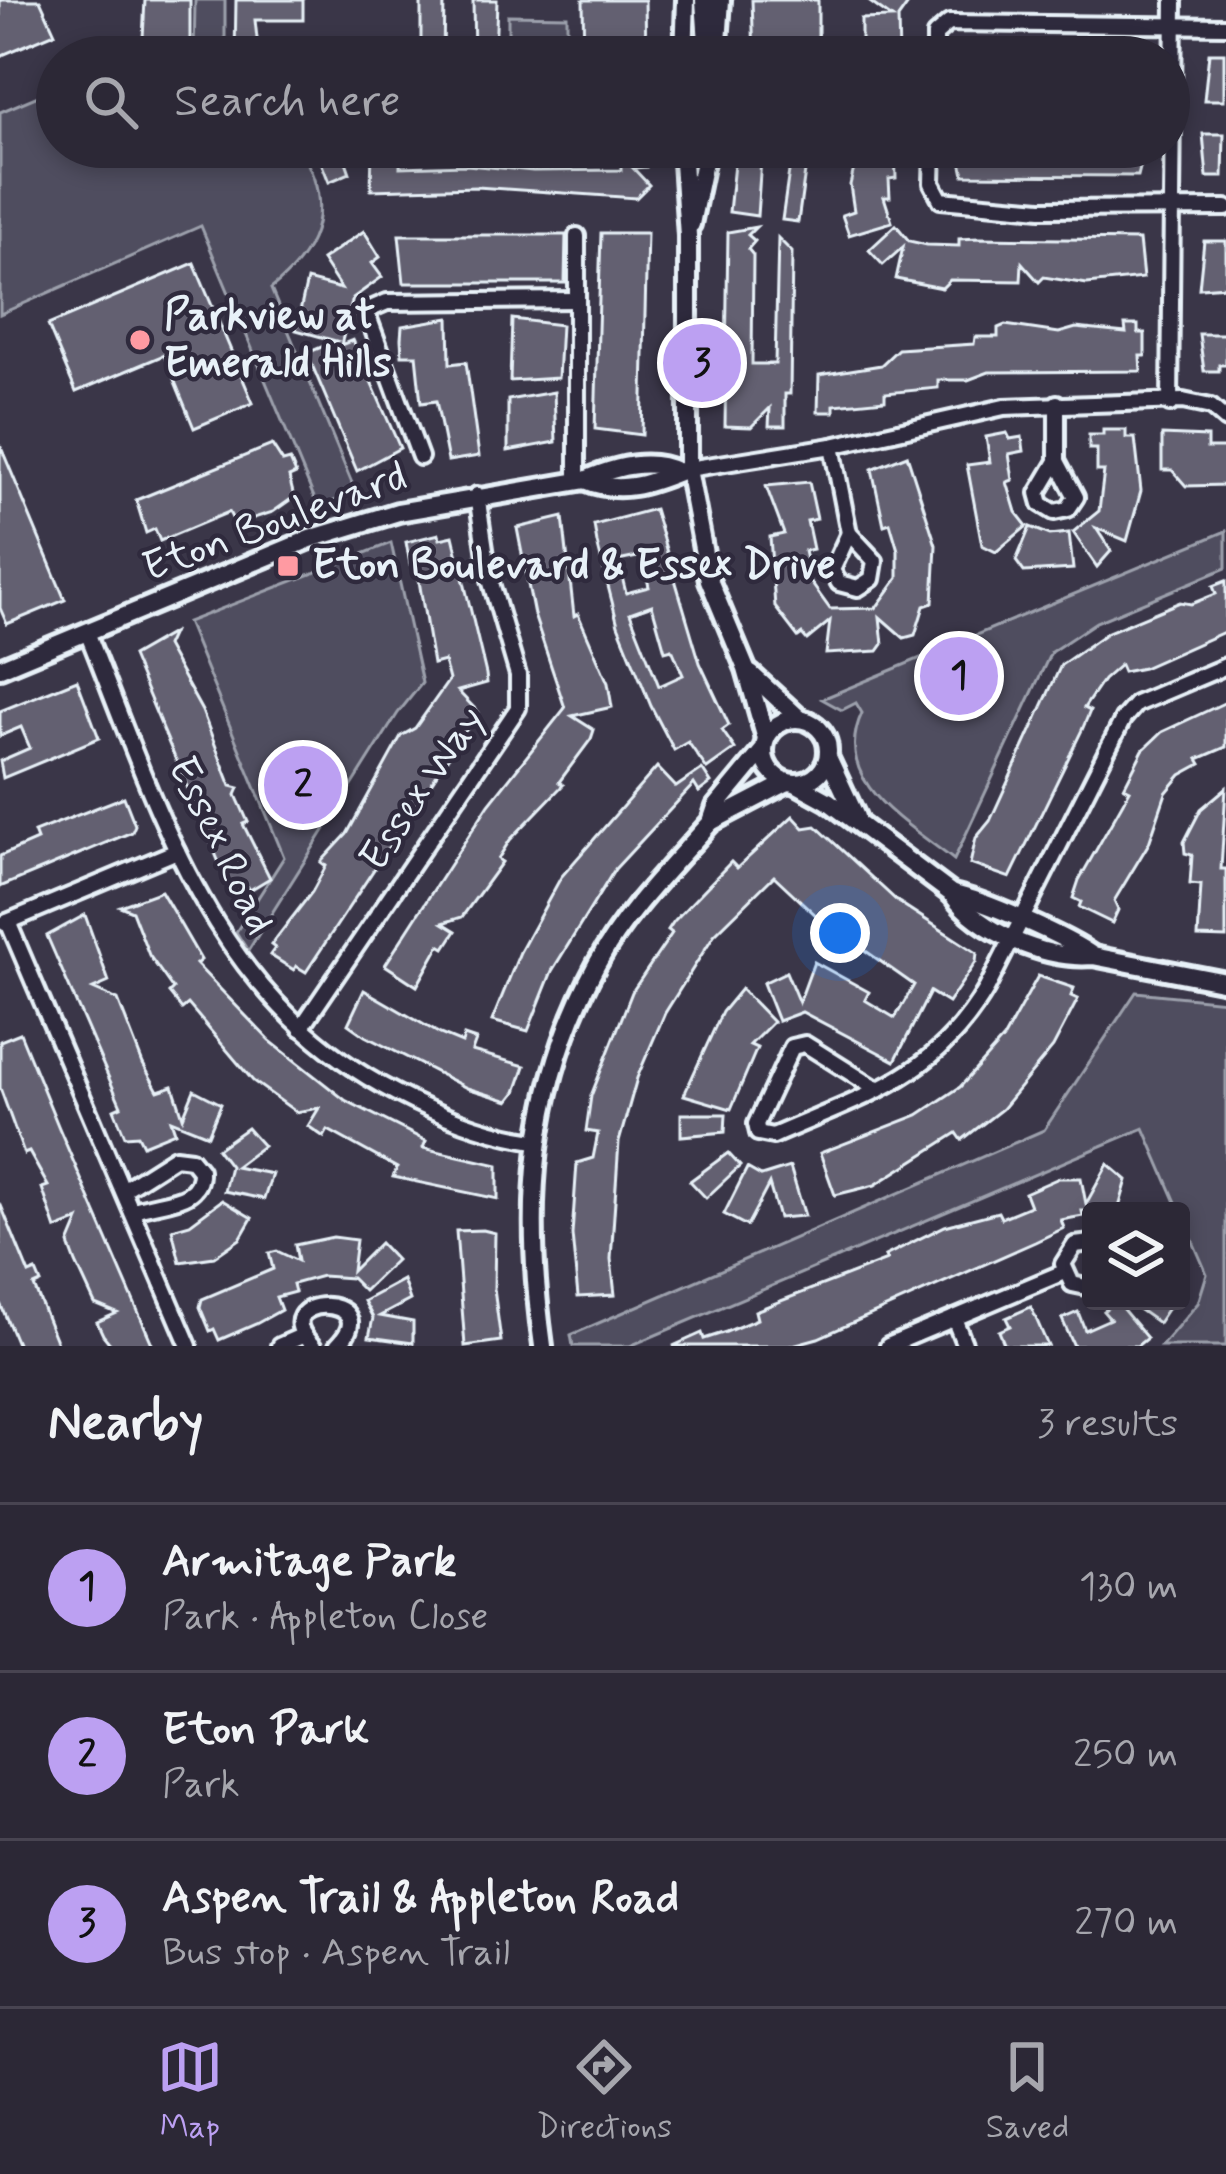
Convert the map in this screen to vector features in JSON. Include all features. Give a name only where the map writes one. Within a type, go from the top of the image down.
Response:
[{"type":"main road","points":[[706,0],[710,36]]},
{"type":"street","points":[[685,36],[686,0]]},
{"type":"street","points":[[716,36],[721,0]]},
{"type":"street","points":[[1174,0],[1175,36]]},
{"type":"street","points":[[935,36],[949,23],[1226,26]]},
{"type":"street","points":[[683,168],[688,236],[682,470],[709,580],[746,669],[769,770],[862,828],[952,894],[971,897],[1017,930],[1076,944],[1093,956],[1226,982]]},
{"type":"street","points":[[688,236],[702,168]]},
{"type":"street","points":[[932,168],[932,183],[941,200],[1041,209],[1226,208]]},
{"type":"street","points":[[1170,404],[1173,168]]},
{"type":"street","points":[[578,236],[581,481]]},
{"type":"street","points":[[420,457],[366,311],[387,302],[576,300]]},
{"type":"street","points":[[682,470],[832,446],[1004,407],[1057,403],[1211,407],[1226,399]]},
{"type":"street","points":[[1057,403],[1057,461]]},
{"type":"street","points":[[1211,407],[1226,420]]},
{"type":"street","points":[[832,446],[849,533]]},
{"type":"street","name":"Eton Boulevard","points":[[0,668],[310,539],[477,495],[581,481],[608,470],[660,464],[682,470]]},
{"type":"street","name":"Essex Way","points":[[301,1028],[518,708],[518,675],[489,577],[477,495]]},
{"type":"street","name":"Essex Road","points":[[87,632],[177,851],[235,957],[301,1028],[355,1072],[438,1115],[535,1141]]},
{"type":"street","points":[[878,1090],[805,1044],[792,1047],[756,1124],[758,1133],[773,1136],[878,1090],[932,1060],[968,1022],[1123,718],[1136,704],[1226,666]]},
{"type":"street","points":[[746,669],[825,736],[828,757],[862,828]]},
{"type":"street","points":[[711,822],[716,807],[780,723],[800,719]]},
{"type":"street","points":[[544,1346],[535,1286],[535,1141],[554,1066],[597,964],[637,906],[711,822],[792,783],[818,776],[828,757]]},
{"type":"street","points":[[177,851],[4,923],[189,1346]]},
{"type":"street","points":[[1207,975],[1226,969]]},
{"type":"street","points":[[123,1190],[175,1157],[191,1160],[200,1170],[198,1186],[188,1198],[132,1211]]},
{"type":"street","points":[[1064,1272],[1069,1250],[1082,1246]]},
{"type":"street","points":[[1064,1272],[1082,1288]]},
{"type":"street","points":[[888,1346],[1064,1272]]},
{"type":"street","points":[[279,1346],[308,1341],[302,1321],[310,1308],[332,1304],[347,1319],[347,1334],[338,1346]]},
{"type":"street","points":[[954,1318],[965,1346]]},
{"type":"shaded area","points":[[195,0],[225,0],[225,36],[194,36]]},
{"type":"shaded area","points":[[508,15],[567,16],[567,36],[508,36]]},
{"type":"shaded area","points":[[36,97],[36,168],[309,168],[319,206],[317,224],[301,258],[271,289],[356,493],[318,507],[201,226],[0,314],[0,112]]},
{"type":"shaded area","points":[[1226,531],[1226,568],[1096,622],[1051,652],[954,860],[895,815],[864,780],[856,760],[855,738],[862,713],[856,703],[842,710],[822,699]]},
{"type":"shaded area","points":[[391,543],[422,683],[398,713],[248,951],[236,932],[284,857],[187,622]]},
{"type":"shaded area","points":[[1136,992],[1226,1001],[1226,1346],[1161,1346],[1198,1303],[1207,1274],[1190,1235],[1190,1202],[1176,1202],[1144,1128],[630,1346],[573,1346],[571,1335],[1044,1130]]},
{"type":"building","points":[[0,0],[40,0],[55,33],[36,36],[36,41],[0,56]]},
{"type":"building","points":[[145,0],[190,0],[190,36],[143,36]]},
{"type":"building","points":[[236,0],[303,0],[303,20],[255,20],[257,36],[235,36]]},
{"type":"building","points":[[421,0],[444,0],[443,36],[421,36]]},
{"type":"building","points":[[473,0],[497,0],[496,36],[474,36]]},
{"type":"building","points":[[583,0],[645,0],[646,36],[584,36]]},
{"type":"building","points":[[752,0],[818,0],[818,36],[753,36]]},
{"type":"building","points":[[867,0],[911,0],[898,18],[898,36],[861,36],[861,19],[892,18]]},
{"type":"building","points":[[1209,53],[1224,53],[1224,100],[1204,100]]},
{"type":"building","points":[[1203,134],[1224,134],[1223,177],[1207,177]]},
{"type":"building","points":[[323,168],[348,168],[350,173],[329,182]]},
{"type":"building","points":[[372,168],[633,168],[649,185],[636,198],[477,187],[371,190]]},
{"type":"building","points":[[734,168],[760,168],[757,216],[729,212]]},
{"type":"building","points":[[789,168],[805,168],[798,222],[782,220]]},
{"type":"building","points":[[854,168],[896,168],[896,178],[889,179],[890,197],[884,197],[892,222],[849,235],[842,215],[854,211],[850,185]]},
{"type":"building","points":[[962,168],[1140,168],[1138,176],[964,175]]},
{"type":"building","points":[[896,225],[909,241],[927,245],[959,246],[959,239],[979,238],[1139,240],[1143,278],[1087,284],[1044,277],[1039,282],[1022,263],[1021,281],[950,280],[942,288],[896,279],[903,247],[883,265],[869,250]]},
{"type":"building","points":[[756,227],[748,235],[755,241],[748,249],[753,255],[752,364],[775,364],[778,238],[792,252],[790,394],[785,394],[785,426],[769,426],[770,408],[751,427],[725,426],[728,232]]},
{"type":"building","points":[[364,231],[380,257],[372,263],[382,277],[353,298],[341,345],[353,340],[400,448],[357,471],[307,353],[336,341],[296,330],[307,280],[341,289],[322,260]]},
{"type":"building","points":[[601,233],[647,233],[642,435],[595,429]]},
{"type":"building","points":[[399,235],[566,235],[565,283],[404,283]]},
{"type":"building","points":[[1204,241],[1226,241],[1226,286],[1199,288]]},
{"type":"building","name":"Parkview at Emerald Hills","points":[[194,263],[253,403],[194,428],[164,355],[76,392],[48,325]]},
{"type":"building","points":[[449,318],[450,364],[466,362],[479,456],[448,461],[436,401],[421,403],[416,355],[402,355],[401,339],[402,326]]},
{"type":"building","points":[[512,319],[561,325],[558,378],[510,381]]},
{"type":"building","points":[[1125,325],[1138,325],[1138,333],[1145,333],[1141,371],[989,372],[968,380],[938,380],[938,388],[885,393],[885,400],[834,405],[834,412],[818,412],[819,375],[881,365],[898,349],[974,344],[975,337],[998,337],[998,328],[1059,333],[1076,328],[1126,333]]},
{"type":"building","points":[[1199,334],[1226,334],[1226,365],[1219,365],[1219,371],[1204,371]]},
{"type":"building","points":[[554,392],[556,442],[508,451],[508,400]]},
{"type":"building","points":[[1103,430],[1126,430],[1126,438],[1135,438],[1141,491],[1127,541],[1096,528],[1111,551],[1097,567],[1073,532],[1099,511],[1104,471],[1097,471],[1097,449],[1089,449],[1089,435],[1103,435]]},
{"type":"building","points":[[1007,433],[1010,439],[1022,437],[1024,451],[1009,454],[1013,480],[1007,482],[1016,512],[1027,526],[996,552],[982,545],[967,465],[990,462],[986,437]]},
{"type":"building","points":[[1162,435],[1207,437],[1207,448],[1226,448],[1226,485],[1186,486],[1172,470],[1162,470]]},
{"type":"building","points":[[0,445],[65,600],[7,624],[0,608]]},
{"type":"building","points":[[272,445],[283,462],[290,460],[296,474],[289,477],[294,497],[273,512],[235,524],[229,512],[160,541],[155,529],[146,533],[136,500]]},
{"type":"building","points":[[907,455],[936,545],[933,603],[924,606],[915,635],[904,638],[880,617],[883,644],[878,651],[826,654],[830,621],[807,640],[802,634],[798,637],[775,607],[770,537],[784,534],[766,486],[809,482],[817,519],[807,521],[813,549],[804,551],[808,569],[802,570],[830,609],[876,608],[898,578],[898,550],[890,523],[884,525],[872,469]]},
{"type":"building","points":[[654,509],[700,663],[729,725],[722,730],[735,749],[707,769],[688,742],[674,750],[651,706],[618,625],[594,525]],"holes":[[[642,556],[649,587],[626,593],[618,561]],[[652,605],[665,651],[672,649],[683,675],[659,686],[630,613]]]},
{"type":"building","points":[[563,517],[574,616],[578,614],[608,683],[612,707],[572,716],[594,730],[591,739],[559,782],[563,785],[510,840],[498,859],[502,862],[462,917],[443,923],[456,931],[445,948],[440,945],[417,986],[385,965],[489,804],[565,708],[534,615],[517,528]]},
{"type":"building","points":[[1030,527],[1050,535],[1069,533],[1073,569],[1024,572],[1016,561]]},
{"type":"building","points":[[439,534],[440,539],[453,536],[486,674],[487,683],[458,691],[478,712],[306,972],[296,966],[294,970],[270,955],[275,948],[271,945],[312,892],[326,866],[321,862],[347,834],[401,736],[415,728],[449,680],[444,661],[433,664],[416,563],[410,564],[406,542]]},
{"type":"building","points":[[1226,581],[1226,631],[1143,668],[1123,672],[1120,665],[1103,680],[1084,708],[1090,711],[1082,730],[1010,878],[970,864],[976,838],[990,821],[1061,665],[1108,632],[1180,602],[1191,604],[1216,594],[1213,586]]},
{"type":"building","points":[[172,633],[166,646],[202,711],[231,786],[239,788],[236,795],[248,822],[243,824],[270,878],[250,890],[246,884],[235,892],[226,879],[132,656]]},
{"type":"building","points":[[77,680],[99,738],[3,778],[0,761],[30,748],[21,727],[0,736],[0,711]]},
{"type":"building","points":[[1226,702],[1226,747],[1198,759],[1201,764],[1181,775],[1166,793],[1149,843],[1114,901],[1118,910],[1112,923],[1079,907],[1081,902],[1073,898],[1079,880],[1130,790],[1124,787],[1143,750],[1162,732]]},
{"type":"building","points":[[657,767],[676,787],[702,769],[711,783],[699,792],[694,784],[615,869],[552,971],[528,1031],[492,1021],[520,952],[561,877]]},
{"type":"building","points":[[1226,788],[1221,869],[1226,869],[1226,938],[1198,937],[1201,885],[1190,884],[1192,855],[1185,853],[1184,842],[1201,809]]},
{"type":"building","points":[[124,797],[135,825],[132,832],[0,887],[0,856],[37,840],[34,832]]},
{"type":"building","points":[[793,816],[804,828],[816,826],[897,901],[977,953],[976,962],[948,1003],[930,992],[895,1061],[802,1012],[778,1021],[763,983],[786,972],[799,1003],[814,962],[869,992],[865,1000],[895,1018],[914,985],[819,918],[774,876],[714,935],[665,1013],[637,1078],[619,1142],[611,1259],[615,1295],[578,1297],[572,1235],[577,1163],[593,1158],[598,1133],[586,1131],[591,1096],[632,992],[672,933],[668,930],[674,921],[731,862],[737,868]]},
{"type":"building","points":[[161,891],[201,960],[196,964],[270,1041],[345,1100],[426,1141],[423,1148],[498,1165],[498,1199],[393,1177],[397,1168],[328,1130],[324,1137],[308,1126],[319,1108],[296,1112],[253,1081],[188,1004],[182,1009],[169,993],[173,989],[149,955],[132,911],[120,906]]},
{"type":"building","points":[[85,915],[109,982],[93,989],[118,1000],[158,1091],[173,1086],[183,1117],[194,1090],[221,1104],[208,1135],[171,1120],[175,1132],[143,1145],[138,1135],[125,1136],[114,1109],[121,1106],[47,936]]},
{"type":"building","points":[[1038,976],[1074,988],[1071,996],[1078,999],[1053,1047],[1002,1109],[962,1140],[957,1133],[875,1185],[835,1195],[820,1153],[918,1115],[960,1087],[1003,1039]]},
{"type":"building","points":[[741,989],[773,1022],[750,1045],[757,1048],[731,1109],[684,1095],[722,1012]]},
{"type":"building","points":[[364,990],[440,1034],[462,1043],[464,1036],[476,1040],[472,1051],[525,1066],[516,1092],[509,1101],[467,1088],[365,1036],[348,1024]]},
{"type":"building","points":[[20,1033],[153,1346],[112,1346],[103,1335],[97,1322],[117,1313],[95,1304],[76,1263],[69,1244],[79,1220],[56,1229],[42,1188],[48,1186],[29,1152],[24,1154],[0,1088],[0,1041]]},
{"type":"building","points":[[681,1114],[726,1114],[725,1132],[681,1136]]},
{"type":"building","points":[[247,1128],[263,1146],[235,1167],[272,1174],[264,1199],[224,1191],[230,1166],[217,1149]]},
{"type":"building","points":[[728,1153],[740,1166],[706,1198],[690,1181]]},
{"type":"building","points":[[1108,1164],[1127,1180],[1121,1202],[1087,1202]]},
{"type":"building","points":[[790,1167],[805,1216],[779,1218],[769,1184],[747,1226],[724,1214],[747,1168],[761,1176]]},
{"type":"building","points":[[1059,1178],[1081,1178],[1086,1202],[1082,1216],[1061,1220],[1064,1228],[818,1338],[789,1346],[673,1346],[757,1319],[755,1311],[887,1260],[885,1256],[945,1226],[998,1212],[1001,1218],[1030,1206],[1025,1193]]},
{"type":"building","points":[[222,1200],[252,1218],[240,1239],[214,1257],[180,1262],[172,1229],[190,1224]]},
{"type":"building","points":[[0,1203],[29,1274],[36,1271],[41,1283],[34,1286],[58,1346],[18,1346],[0,1303]]},
{"type":"building","points":[[456,1231],[495,1233],[494,1289],[501,1341],[465,1346]]},
{"type":"building","points":[[333,1237],[356,1240],[352,1271],[380,1243],[396,1260],[364,1291],[351,1278],[322,1276],[293,1284],[295,1292],[276,1297],[281,1310],[256,1324],[219,1340],[214,1329],[210,1331],[200,1307],[202,1299],[273,1269],[269,1253],[277,1251],[298,1261],[295,1245]]},
{"type":"building","points":[[403,1280],[410,1300],[380,1316],[413,1322],[413,1343],[369,1337],[373,1318],[364,1301]]},
{"type":"building","points":[[1031,1307],[1048,1346],[1005,1346],[999,1331],[1010,1326],[1006,1318]]},
{"type":"building","points":[[1124,1310],[1147,1338],[1137,1346],[1074,1346],[1062,1319],[1078,1312],[1085,1330],[1110,1319],[1103,1311]]},
{"type":"building","points":[[1140,1310],[1167,1310],[1158,1323]]},
{"type":"place","name":"Parkview at Emerald Hills","points":[[140,340]]},
{"type":"place","name":"Aspen Trail & Appleton Road","points":[[702,363]]},
{"type":"place","name":"Eton Boulevard & Essex Drive","points":[[288,566]]},
{"type":"place","name":"Armitage Park","points":[[959,676]]},
{"type":"place","name":"Eton Park","points":[[303,785]]}]
